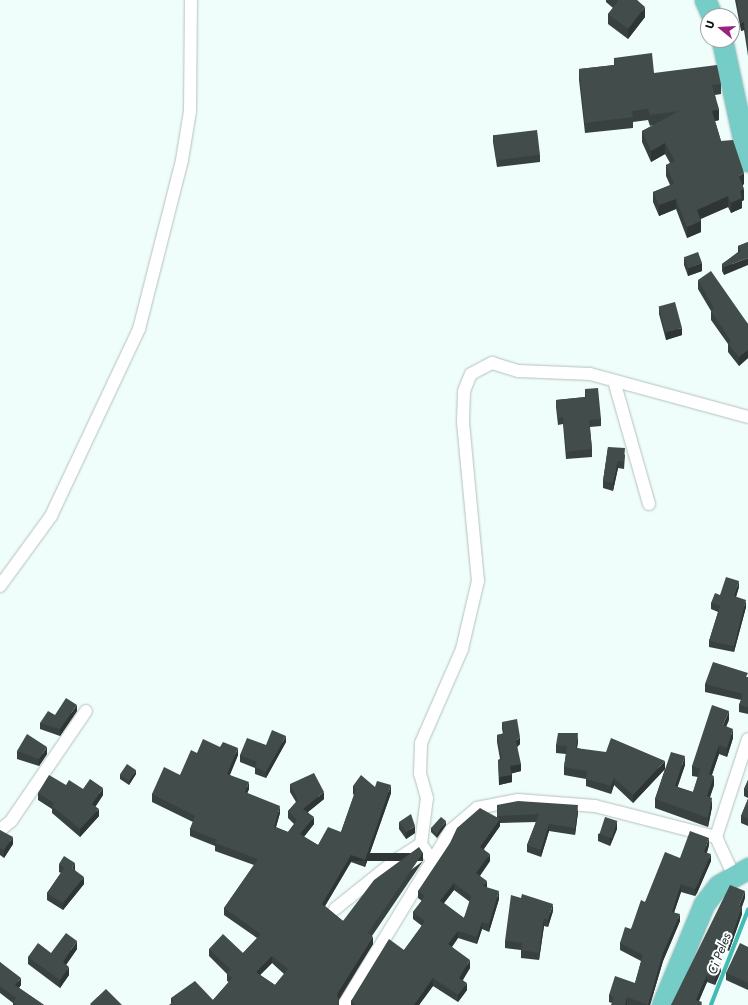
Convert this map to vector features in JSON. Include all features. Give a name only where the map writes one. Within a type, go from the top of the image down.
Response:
[{"type":"highway","points":[[724,48],[748,161]]},
{"type":"highway","points":[[662,1005],[692,927],[712,894],[740,871]]},
{"type":"street","points":[[0,586],[51,516],[139,329],[182,160],[190,112],[191,0]]},
{"type":"street","points":[[432,860],[421,844],[427,798],[420,774],[421,742],[460,656],[478,581],[478,551],[464,443],[462,399],[466,382],[477,368],[492,363],[519,371],[578,373],[614,381],[748,417]]},
{"type":"street","points":[[614,381],[649,504]]},
{"type":"street","points":[[0,830],[11,821],[86,711]]},
{"type":"street","points":[[716,837],[748,739]]},
{"type":"street","points":[[344,1005],[451,830],[477,808],[518,800],[595,806],[716,837],[740,871]]},
{"type":"street","points":[[336,909],[396,860],[421,844]]},
{"type":"building","points":[[617,0],[637,0],[645,7],[628,29],[608,14],[618,1]]},
{"type":"building","points":[[737,0],[748,0],[748,48],[744,22],[741,23],[740,8],[738,8]]},
{"type":"building","points":[[652,53],[654,73],[717,65],[721,84],[712,85],[719,109],[712,111],[721,141],[733,140],[744,173],[739,176],[744,189],[740,191],[742,198],[731,203],[728,196],[697,210],[701,221],[687,227],[676,199],[659,205],[653,192],[674,184],[666,165],[675,161],[665,143],[651,151],[642,131],[679,111],[650,115],[648,109],[632,111],[633,117],[585,123],[579,69],[615,65],[614,58]]},
{"type":"building","points":[[537,130],[540,155],[496,160],[493,135]]},
{"type":"building","points":[[748,242],[748,258],[724,267],[722,264],[741,251],[738,246]]},
{"type":"building","points":[[698,252],[702,263],[688,268],[684,257]]},
{"type":"building","points":[[711,271],[748,324],[748,350],[739,357],[728,344],[731,341],[711,311],[714,308],[698,280]]},
{"type":"building","points":[[675,302],[682,328],[666,332],[659,306]]},
{"type":"building","points":[[598,388],[601,419],[589,420],[592,449],[566,452],[563,417],[558,418],[556,400],[586,397],[585,389]]},
{"type":"building","points":[[608,447],[625,448],[624,461],[618,461],[613,483],[603,481]]},
{"type":"building","points":[[726,577],[739,581],[734,596],[746,600],[734,646],[709,641],[720,606],[711,603],[715,593],[720,595]]},
{"type":"building","points":[[713,662],[748,673],[746,677],[748,677],[748,707],[739,705],[743,694],[705,684]]},
{"type":"building","points":[[66,698],[77,705],[60,729],[40,723],[48,711],[55,715]]},
{"type":"building","points":[[712,705],[729,711],[723,725],[733,729],[727,748],[719,745],[709,774],[714,776],[707,796],[712,798],[708,818],[655,799],[671,752],[685,756],[675,786],[693,792],[700,769],[692,766]]},
{"type":"building","points":[[517,719],[520,737],[516,741],[521,764],[510,766],[512,775],[499,777],[498,760],[502,759],[497,735],[504,733],[502,722]]},
{"type":"building","points":[[272,730],[286,736],[266,772],[255,767],[257,762],[240,755],[247,738],[266,745]]},
{"type":"building","points":[[558,733],[578,733],[576,748],[606,752],[611,738],[665,761],[633,795],[614,778],[611,786],[586,779],[587,771],[564,767],[567,746],[556,745]]},
{"type":"building","points":[[27,734],[47,747],[39,759],[17,751]]},
{"type":"building","points":[[203,739],[220,747],[223,742],[238,748],[227,774],[249,782],[245,792],[280,806],[274,827],[288,832],[297,820],[288,811],[298,800],[290,784],[314,773],[324,792],[303,809],[314,817],[300,834],[318,845],[328,827],[341,832],[356,789],[353,786],[361,775],[375,787],[377,781],[391,785],[365,860],[351,855],[322,904],[343,921],[374,880],[419,847],[423,853],[368,933],[373,937],[337,994],[338,1005],[169,1005],[174,1001],[171,998],[195,981],[213,1000],[232,978],[227,973],[231,970],[209,949],[223,934],[243,953],[261,934],[224,908],[258,859],[215,843],[217,840],[190,829],[195,816],[152,794],[164,767],[180,775],[191,750],[197,753]],"holes":[[[272,956],[288,969],[275,985],[256,972]]]},
{"type":"building","points":[[127,764],[136,770],[129,781],[120,775]]},
{"type":"building","points":[[49,775],[66,785],[69,780],[83,789],[90,779],[103,788],[92,804],[99,809],[80,829],[52,806],[54,803],[38,793]]},
{"type":"building","points":[[748,780],[748,790],[744,789]]},
{"type":"building","points":[[748,799],[748,819],[741,816]]},
{"type":"building","points":[[518,801],[578,805],[575,828],[549,824],[541,850],[527,845],[539,814],[497,816],[497,805]]},
{"type":"building","points":[[480,808],[500,819],[480,847],[490,854],[476,873],[487,881],[483,886],[499,891],[489,924],[482,922],[477,937],[458,931],[448,944],[470,960],[459,978],[467,983],[458,995],[433,978],[414,1005],[356,1005],[351,1001],[389,939],[404,950],[425,921],[413,912],[425,896],[418,891],[450,843],[457,828]],"holes":[[[454,883],[471,896],[464,918],[440,901]]]},
{"type":"building","points":[[411,814],[415,826],[406,832],[399,822]]},
{"type":"building","points":[[441,817],[446,821],[437,834],[431,828]]},
{"type":"building","points":[[605,817],[617,821],[612,838],[599,834]]},
{"type":"building","points":[[0,830],[13,837],[4,850],[0,848]]},
{"type":"building","points":[[690,831],[709,838],[704,852],[711,854],[695,889],[681,884],[672,912],[680,914],[663,953],[648,1005],[627,997],[625,1005],[611,1005],[614,997],[609,995],[615,976],[635,983],[643,955],[620,943],[625,927],[631,929],[641,900],[645,902],[665,852],[680,858]]},
{"type":"building","points":[[64,856],[75,863],[72,868],[84,877],[63,903],[47,893],[64,868],[59,864]]},
{"type":"building","points":[[730,885],[745,891],[739,906],[742,907],[729,944],[719,939],[710,960],[721,964],[715,978],[707,975],[696,1000],[702,1002],[701,1005],[671,1005]]},
{"type":"building","points":[[522,894],[553,904],[548,920],[544,918],[539,953],[521,950],[522,943],[505,941],[511,895],[521,898]]},
{"type":"building","points":[[66,933],[77,941],[63,962],[69,967],[60,980],[28,957],[38,943],[51,953]]},
{"type":"building","points":[[740,943],[748,947],[748,983],[726,973]]},
{"type":"building","points":[[0,962],[21,978],[15,985],[44,1005],[16,1005],[13,1002],[16,998],[0,986]]},
{"type":"building","points":[[106,989],[122,1005],[90,1004]]},
{"type":"waterway","name":"Ci Peles","points":[[711,1005],[748,910]]}]
